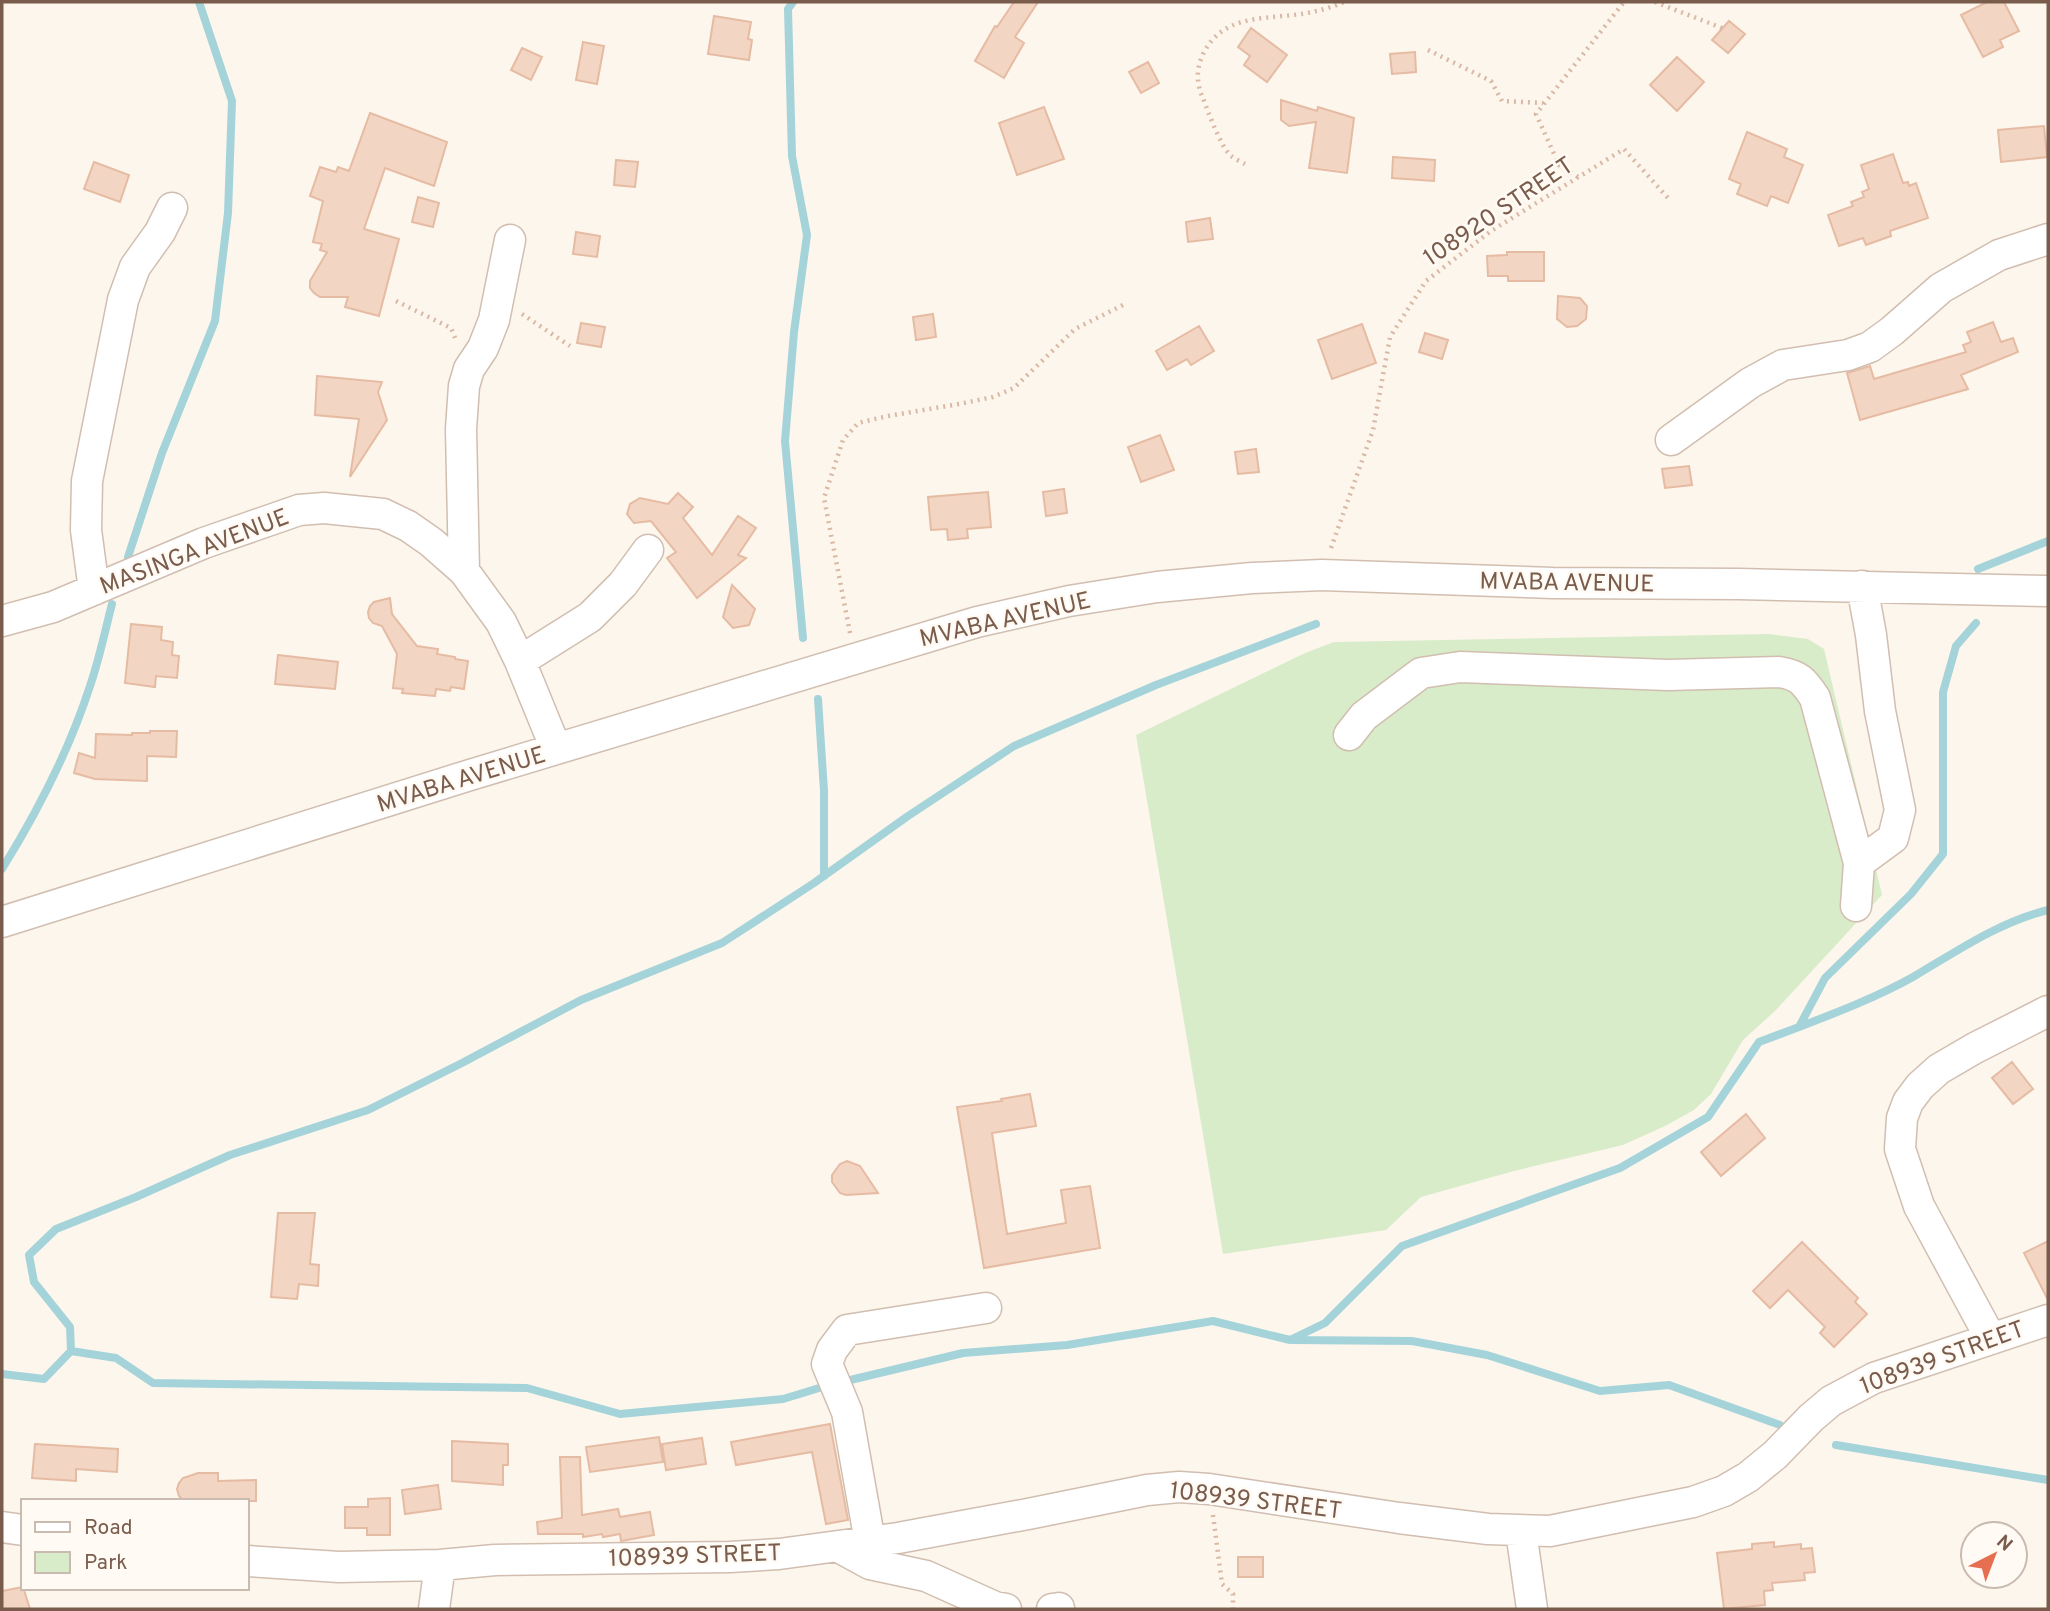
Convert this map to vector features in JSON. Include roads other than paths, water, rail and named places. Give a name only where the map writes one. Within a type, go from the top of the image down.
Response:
[{"type":"street","points":[[94,590],[86,530],[87,481],[123,300],[135,267],[160,232],[172,208]]},
{"type":"street","points":[[1671,440],[1750,383],[1783,365],[1848,355],[1870,347],[1941,288],[1999,255],[2048,239]]},
{"type":"street","points":[[464,571],[461,429],[464,386],[469,369],[494,320],[510,240]]},
{"type":"street","name":"MASINGA AVENUE","points":[[2,621],[53,607],[204,543],[299,510],[324,508],[383,514],[408,526],[431,542],[464,571],[501,622],[556,750]]},
{"type":"street","points":[[520,662],[590,617],[623,584],[648,550]]},
{"type":"street","name":"MVABA AVENUE","points":[[2,922],[855,658],[977,622],[1069,601],[1157,587],[1322,575],[1553,583],[2048,591]]},
{"type":"street","points":[[1858,863],[1893,838],[1900,810],[1880,711],[1863,586]]},
{"type":"street","points":[[1349,735],[1364,716],[1421,673],[1460,667],[1668,675],[1779,672],[1792,674],[1807,685],[1815,698],[1858,863],[1856,906]]},
{"type":"street","points":[[1991,1339],[1919,1206],[1900,1149],[1902,1118],[1908,1102],[1920,1086],[1939,1069],[2048,1011]]},
{"type":"street","points":[[870,1542],[847,1412],[827,1364],[832,1350],[847,1330],[986,1308]]},
{"type":"street","name":"108939 STREET","points":[[248,1561],[339,1567],[440,1565],[495,1560],[730,1557],[839,1547],[1028,1514],[1147,1489],[1179,1487],[1209,1489],[1399,1518],[1521,1531],[1550,1531],[1693,1502],[1724,1491],[1748,1477],[1831,1401],[1852,1389],[1874,1378],[2048,1320]]},
{"type":"street","points":[[2,1527],[21,1530]]},
{"type":"street","points":[[1521,1531],[1532,1609]]},
{"type":"street","points":[[839,1547],[870,1564],[926,1576],[995,1607],[1006,1609]]},
{"type":"street","points":[[434,1609],[440,1565]]},
{"type":"waterway","points":[[128,557],[162,453],[215,321],[228,213],[232,101],[199,2]]},
{"type":"waterway","points":[[793,2],[788,9],[792,156],[807,235],[794,332],[785,441],[803,638]]},
{"type":"waterway","points":[[1978,569],[2048,541]]},
{"type":"waterway","points":[[2,869],[40,803],[82,710],[112,604]]},
{"type":"waterway","points":[[842,1382],[963,1353],[1067,1345],[1213,1321],[1290,1340],[1325,1323],[1402,1246],[1620,1168],[1708,1117],[1759,1042],[1799,1027],[1825,978],[1911,894],[1943,854],[1943,692],[1956,646],[1976,623]]},
{"type":"waterway","points":[[2,1374],[44,1379],[71,1351],[70,1327],[34,1282],[29,1255],[56,1229],[230,1155],[368,1110],[581,1000],[722,943],[1014,746],[1156,685],[1316,624]]},
{"type":"waterway","points":[[818,699],[824,791],[824,876]]},
{"type":"waterway","points":[[1799,1027],[1899,984],[2012,922],[2048,910]]},
{"type":"waterway","points":[[1293,1340],[1412,1341],[1487,1355],[1600,1391],[1669,1385],[1780,1425]]},
{"type":"waterway","points":[[71,1351],[116,1358],[153,1383],[527,1388],[620,1414],[783,1399],[829,1385]]},
{"type":"waterway","points":[[1836,1445],[2048,1480]]}]
